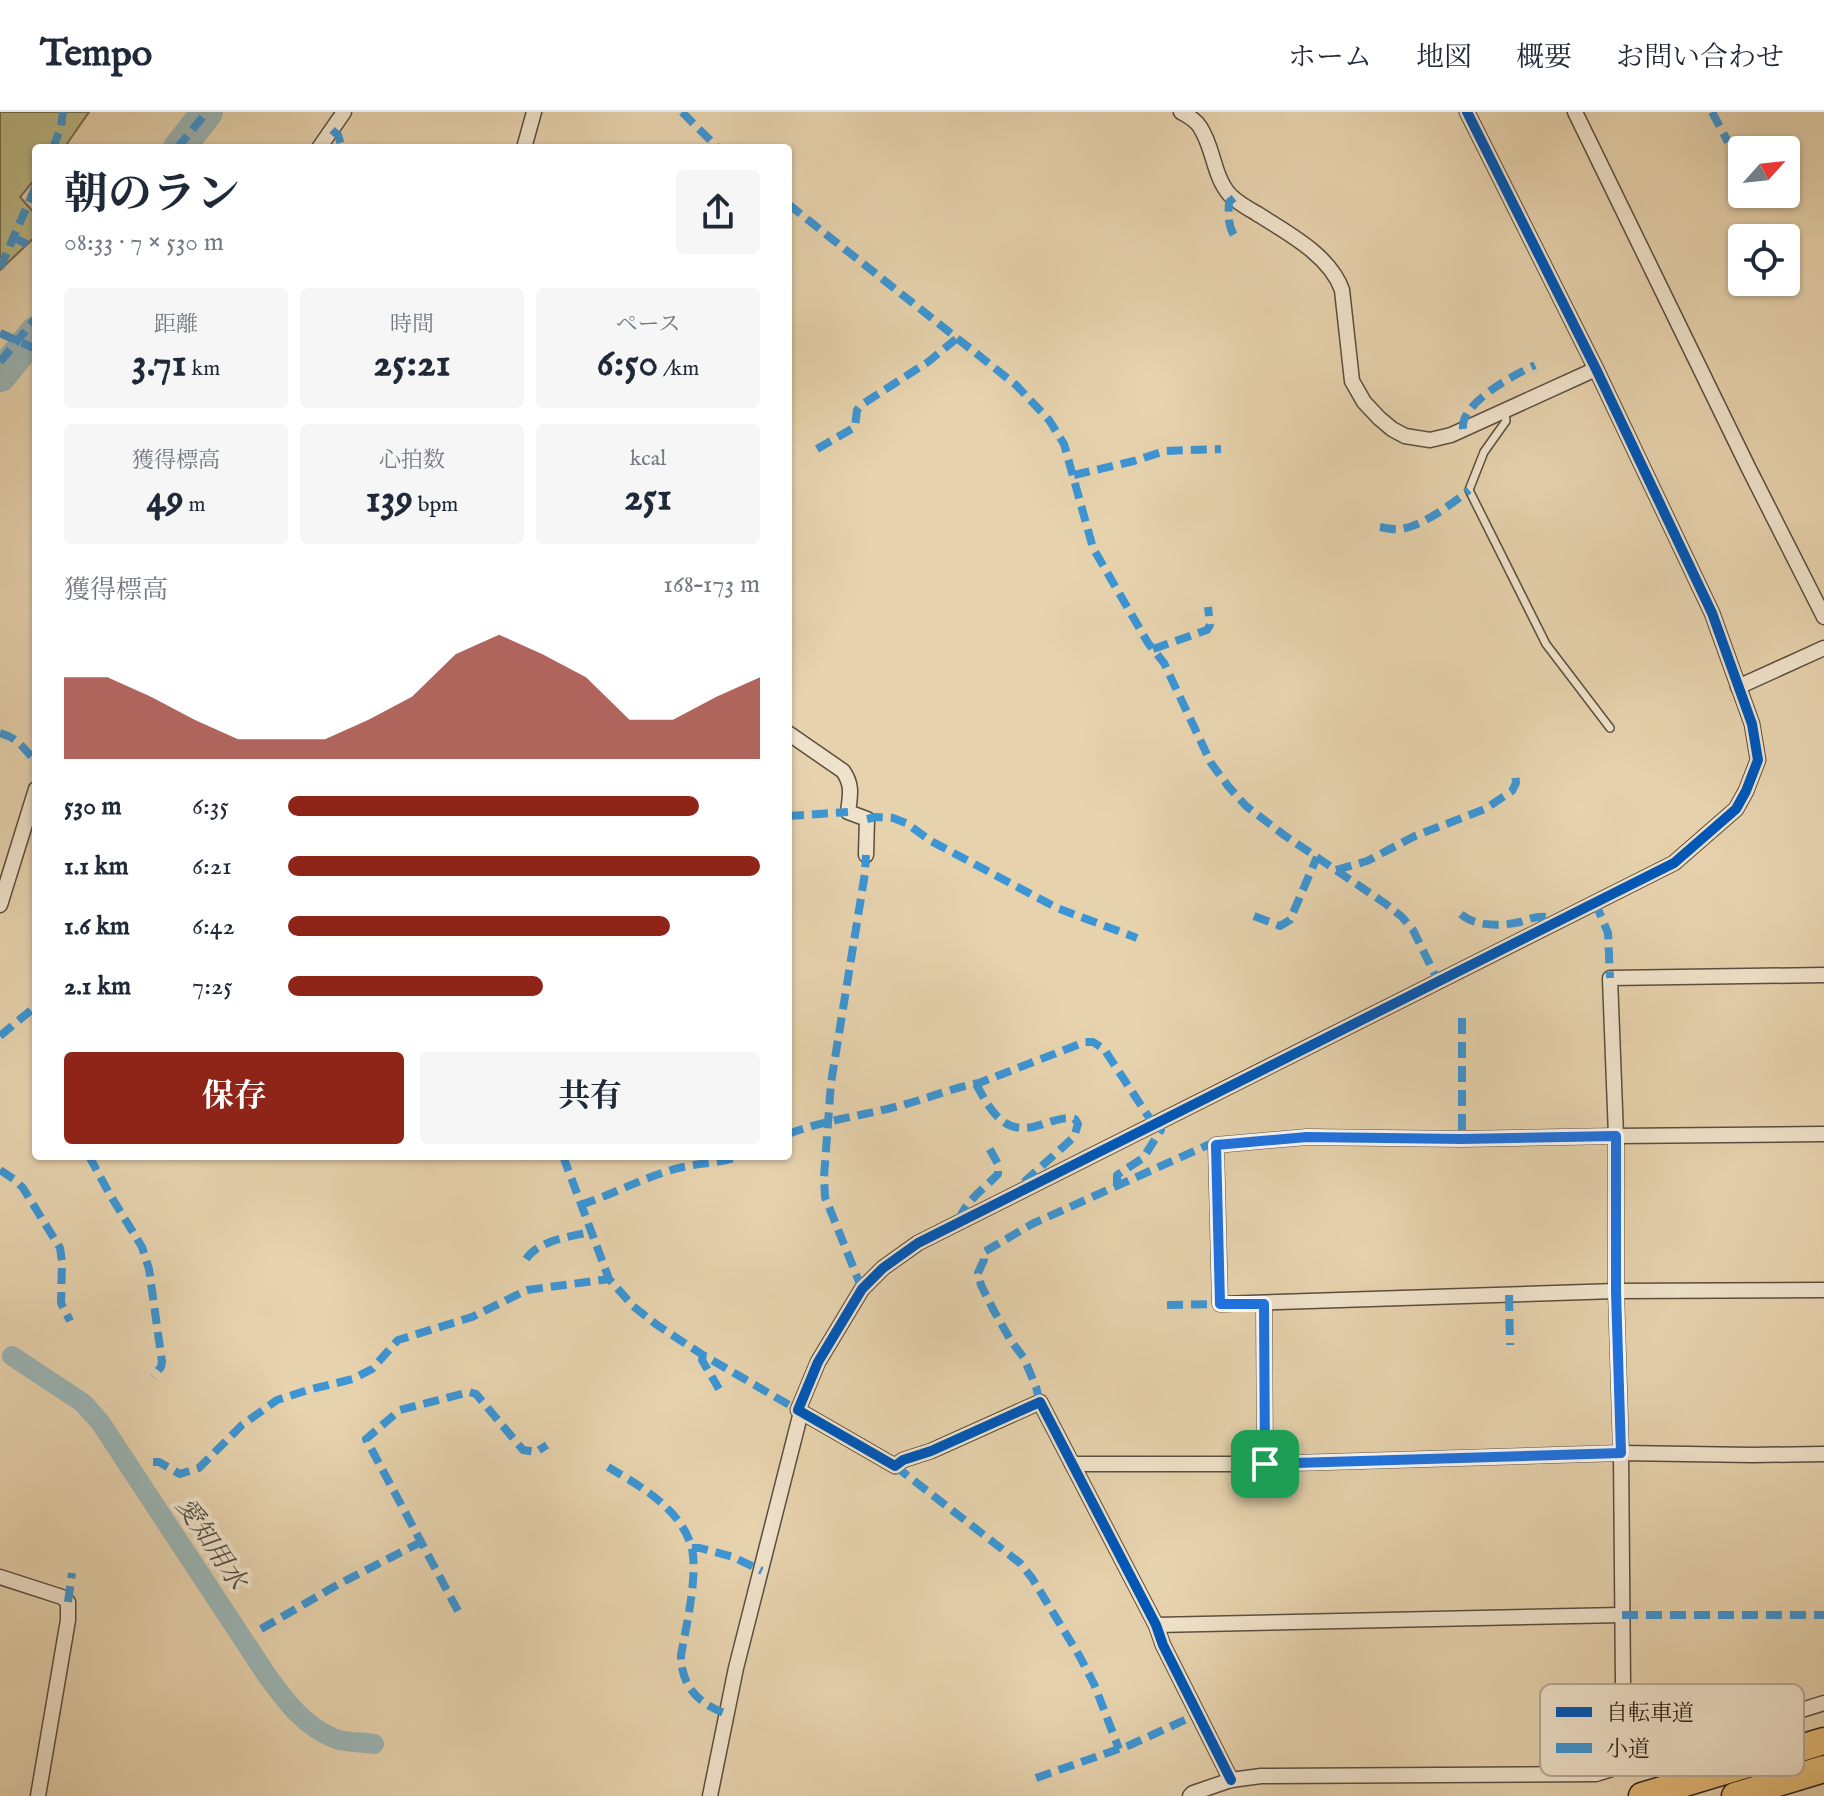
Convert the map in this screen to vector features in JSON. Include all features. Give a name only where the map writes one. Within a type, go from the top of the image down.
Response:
[{"type":"highway","points":[[1804,1747],[1824,1741]]},
{"type":"highway","points":[[1804,1775],[1824,1769]]},
{"type":"highway","points":[[1642,1796],[1708,1776]]},
{"type":"highway","points":[[1735,1796],[1801,1776]]},
{"type":"street","points":[[322,144],[344,112]]},
{"type":"street","points":[[525,144],[534,112]]},
{"type":"street","points":[[1181,112],[1201,128],[1221,182],[1230,195],[1290,235],[1327,264],[1337,276],[1342,290],[1352,381],[1364,402],[1392,429],[1405,436],[1430,440],[1451,435],[1596,369]]},
{"type":"street","points":[[1231,1780],[1163,1645],[1156,1625],[1040,1402],[895,1466],[798,1410],[818,1362],[862,1289],[883,1268],[918,1243],[1674,863],[1736,809],[1746,791],[1758,760],[1752,724],[1712,613],[1596,369],[1467,112]]},
{"type":"street","points":[[1581,114],[1748,467],[1824,617]]},
{"type":"street","points":[[1738,687],[1824,648]]},
{"type":"street","points":[[792,736],[843,771],[848,779],[851,788],[848,812],[867,819],[866,855]]},
{"type":"street","points":[[0,905],[32,802]]},
{"type":"street","points":[[1623,1684],[1616,1136],[1610,978],[1824,975]]},
{"type":"street","points":[[1824,1134],[1462,1139],[1307,1137],[1216,1145],[1220,1304],[1616,1291],[1824,1290]]},
{"type":"street","points":[[1264,1304],[1265,1464]]},
{"type":"street","points":[[710,1796],[736,1668],[801,1412]]},
{"type":"street","points":[[1072,1464],[1265,1464],[1621,1453],[1824,1454]]},
{"type":"street","points":[[0,1577],[62,1597],[68,1602],[68,1620],[38,1796]]},
{"type":"street","points":[[1156,1625],[1622,1615]]},
{"type":"street","points":[[1804,1709],[1824,1703]]},
{"type":"street","points":[[1190,1796],[1231,1780],[1261,1776],[1540,1774]]},
{"type":"lane","points":[[1505,411],[1506,421],[1484,452],[1469,490],[1546,644],[1610,728]]},
{"type":"shaded area","points":[[0,112],[89,112],[67,144],[32,144],[32,183],[20,197],[32,210],[32,240],[0,270]]},
{"type":"waterway","points":[[182,144],[207,112]]},
{"type":"waterway","points":[[0,376],[32,337]]},
{"type":"waterway","name":"愛知用水","points":[[12,1356],[83,1403],[100,1422],[266,1674],[296,1712],[336,1739],[374,1744]]},
{"type":"marked path","points":[[55,144],[63,112]]},
{"type":"marked path","points":[[180,144],[207,112]]},
{"type":"marked path","points":[[682,112],[714,144]]},
{"type":"marked path","points":[[1712,112],[1728,142]]},
{"type":"marked path","points":[[332,130],[338,135],[341,144]]},
{"type":"marked path","points":[[0,268],[32,195]]},
{"type":"marked path","points":[[1234,198],[1229,202],[1229,217],[1237,240]]},
{"type":"marked path","points":[[792,207],[1016,385],[1049,420],[1064,444],[1093,548],[1148,643],[1164,663],[1211,763],[1246,806],[1402,917],[1413,930],[1438,981]]},
{"type":"marked path","points":[[13,237],[32,247]]},
{"type":"marked path","points":[[0,362],[32,323]]},
{"type":"marked path","points":[[0,333],[32,347]]},
{"type":"marked path","points":[[817,449],[855,427],[857,410],[861,405],[928,362],[956,339]]},
{"type":"marked path","points":[[1463,429],[1464,419],[1479,400],[1535,365]]},
{"type":"marked path","points":[[1074,475],[1165,451],[1221,449]]},
{"type":"marked path","points":[[1380,527],[1397,529],[1417,524],[1469,490]]},
{"type":"marked path","points":[[1153,649],[1207,630],[1210,625],[1208,607]]},
{"type":"marked path","points":[[0,733],[16,741],[32,757]]},
{"type":"marked path","points":[[1336,870],[1367,861],[1415,836],[1485,809],[1512,791],[1516,783],[1515,773]]},
{"type":"marked path","points":[[792,816],[848,812]]},
{"type":"marked path","points":[[867,819],[893,818],[906,823],[931,841],[1057,908],[1137,938]]},
{"type":"marked path","points":[[862,1289],[825,1197],[824,1177],[831,1083],[866,855]]},
{"type":"marked path","points":[[1254,916],[1280,926],[1290,920],[1317,857]]},
{"type":"marked path","points":[[1595,902],[1608,933],[1610,978]]},
{"type":"marked path","points":[[1461,914],[1474,921],[1497,925],[1543,917],[1552,923]]},
{"type":"marked path","points":[[0,1036],[32,1009]]},
{"type":"marked path","points":[[1462,1018],[1462,1139]]},
{"type":"marked path","points":[[792,1133],[979,1083],[1085,1042],[1093,1042],[1104,1049],[1154,1125]]},
{"type":"marked path","points":[[976,1084],[994,1113],[1009,1125],[1030,1127],[1067,1118],[1075,1119],[1078,1124],[1074,1137],[1023,1183]]},
{"type":"marked path","points":[[1117,1186],[1117,1175],[1143,1158],[1161,1130],[1160,1121]]},
{"type":"marked path","points":[[1040,1402],[1024,1358],[1011,1341],[981,1285],[978,1273],[984,1252],[1032,1224],[1210,1144],[1216,1145]]},
{"type":"marked path","points":[[961,1220],[967,1205],[998,1174],[998,1164],[988,1146]]},
{"type":"marked path","points":[[91,1160],[142,1247],[149,1269],[162,1362],[153,1377]]},
{"type":"marked path","points":[[564,1160],[609,1279],[633,1306],[703,1355],[798,1410]]},
{"type":"marked path","points":[[580,1205],[670,1170],[726,1160]]},
{"type":"marked path","points":[[0,1170],[23,1188],[60,1248],[61,1303],[70,1321]]},
{"type":"marked path","points":[[526,1259],[546,1243],[590,1232]]},
{"type":"marked path","points":[[153,1462],[159,1462],[180,1474],[199,1468],[242,1425],[277,1400],[353,1379],[372,1369],[398,1340],[472,1317],[527,1290],[609,1279]]},
{"type":"marked path","points":[[1509,1295],[1510,1345]]},
{"type":"marked path","points":[[1167,1305],[1220,1304]]},
{"type":"marked path","points":[[703,1355],[702,1360],[719,1389]]},
{"type":"marked path","points":[[458,1611],[366,1439],[400,1410],[469,1392],[476,1394],[523,1450],[536,1452],[547,1445]]},
{"type":"marked path","points":[[895,1466],[1020,1563],[1032,1578],[1094,1684],[1119,1749]]},
{"type":"marked path","points":[[608,1467],[658,1500],[687,1535],[694,1573],[681,1655],[684,1676],[700,1699],[727,1714]]},
{"type":"marked path","points":[[261,1629],[421,1542]]},
{"type":"marked path","points":[[692,1548],[733,1557],[762,1571]]},
{"type":"marked path","points":[[68,1602],[72,1573]]},
{"type":"marked path","points":[[1622,1615],[1824,1615]]},
{"type":"marked path","points":[[1036,1778],[1130,1745],[1198,1714]]},
{"type":"cycle path","points":[[1231,1780],[1163,1645],[1156,1625],[1040,1402],[895,1466],[798,1410],[818,1362],[862,1289],[883,1268],[918,1243],[1674,863],[1736,809],[1746,791],[1758,760],[1752,724],[1712,613],[1596,369],[1467,112]]},
{"type":"route","points":[[1616,1136],[1616,1291],[1621,1453],[1265,1464],[1264,1304],[1220,1304],[1216,1145],[1307,1137],[1462,1139],[1616,1136]]}]
